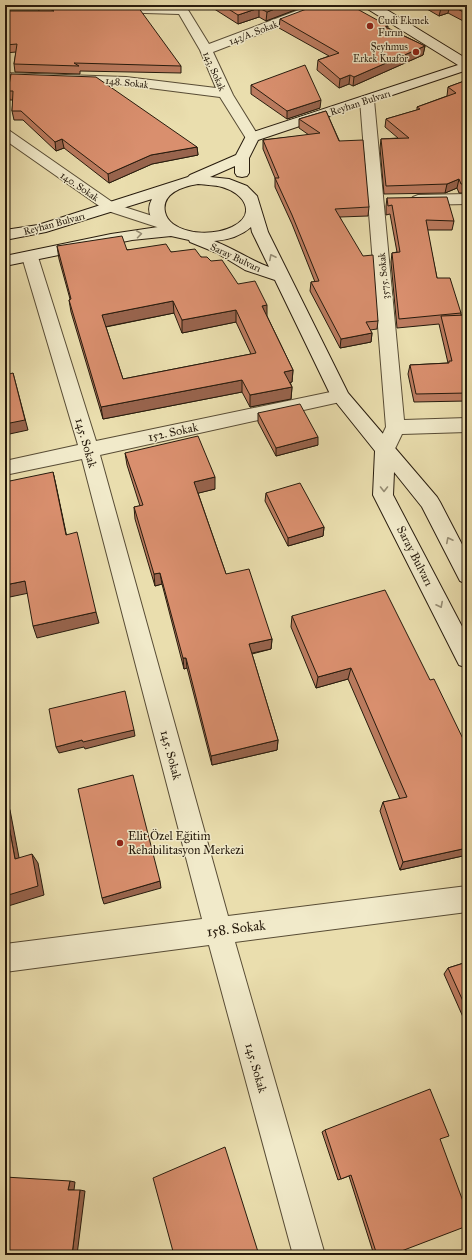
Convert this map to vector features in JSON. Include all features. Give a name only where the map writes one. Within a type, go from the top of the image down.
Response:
[{"type":"street","name":"143/A. Sokak","points":[[206,50],[323,5]]},
{"type":"street","points":[[370,5],[432,42],[467,66]]},
{"type":"street","points":[[97,7],[180,8]]},
{"type":"street","name":"143. Sokak","points":[[180,8],[206,50],[224,93],[252,137]]},
{"type":"street","name":"Reyhan Bulvarı","points":[[252,137],[467,66]]},
{"type":"street","name":"148. Sokak","points":[[5,77],[126,81],[224,93]]},
{"type":"street","name":"3575. Sokak","points":[[367,100],[392,201],[395,427],[385,450]]},
{"type":"street","name":"140. Sokak","points":[[5,134],[110,207],[168,228]]},
{"type":"street","points":[[242,158],[177,185],[162,195],[156,204],[156,214],[168,228],[190,236],[207,237],[224,235],[239,229],[249,221],[254,213],[254,204],[243,178],[242,158],[252,137]]},
{"type":"street","points":[[177,185],[198,180],[214,180],[228,182],[241,188],[250,195]]},
{"type":"street","name":"Reyhan Bulvarı","points":[[5,235],[40,229],[177,185]]},
{"type":"street","points":[[392,201],[467,199]]},
{"type":"street","name":"Saray Bulvarı","points":[[254,213],[260,232],[340,396],[430,502],[467,575]]},
{"type":"street","points":[[5,261],[120,236],[168,228]]},
{"type":"street","name":"Saray Bulvarı","points":[[190,236],[223,250],[251,266],[282,277]]},
{"type":"street","name":"145. Sokak","points":[[30,256],[89,450],[218,930],[309,1255]]},
{"type":"street","name":"152. Sokak","points":[[5,468],[340,396]]},
{"type":"street","points":[[395,427],[467,425]]},
{"type":"street","name":"Saray Bulvarı","points":[[385,450],[383,495],[467,658]]},
{"type":"street","name":"158. Sokak","points":[[5,958],[467,899]]},
{"type":"building","points":[[41,5],[138,7],[181,66],[74,63],[79,66],[14,64],[17,44],[5,45],[5,11],[54,11]]},
{"type":"building","points":[[222,5],[285,5],[267,12],[259,8],[238,15]]},
{"type":"building","points":[[317,5],[350,5],[388,26],[385,27],[425,46],[354,77],[350,75],[340,79],[318,60],[339,53],[280,19]]},
{"type":"building","points":[[435,5],[449,5],[441,8]]},
{"type":"building","points":[[450,5],[467,5],[467,14]]},
{"type":"building","points":[[305,65],[321,100],[287,111],[251,85]]},
{"type":"building","points":[[11,74],[96,77],[197,147],[151,155],[108,174],[62,139],[55,142],[21,111],[12,111],[13,91],[8,91]]},
{"type":"building","points":[[467,80],[467,184],[461,184],[459,179],[447,184],[386,186],[381,139],[409,138],[386,119],[420,109],[417,107],[456,93],[448,87]]},
{"type":"building","points":[[326,111],[339,141],[363,140],[369,207],[335,209],[363,256],[373,255],[378,321],[366,322],[372,333],[341,339],[311,282],[319,281],[275,178],[279,178],[263,140],[320,133],[299,119]]},
{"type":"building","points":[[447,197],[454,221],[426,220],[437,278],[450,278],[461,313],[399,319],[392,253],[400,252],[392,205],[388,206],[387,198]]},
{"type":"building","points":[[122,236],[127,250],[166,244],[171,252],[195,249],[201,257],[207,257],[211,261],[222,260],[238,284],[255,281],[267,305],[262,306],[293,370],[284,372],[292,387],[250,395],[242,380],[101,407],[69,300],[71,299],[57,246]],"holes":[[[173,301],[182,320],[236,310],[256,353],[123,379],[102,315]]]},
{"type":"building","points":[[467,315],[467,393],[416,394],[410,365],[449,363],[449,361],[452,361],[441,316]]},
{"type":"building","points":[[13,373],[25,420],[5,424],[5,375]]},
{"type":"building","points":[[300,404],[318,437],[276,448],[258,413]]},
{"type":"building","points":[[198,436],[215,477],[194,482],[226,574],[249,569],[272,639],[249,644],[278,740],[211,756],[186,658],[183,658],[160,573],[154,574],[134,507],[143,505],[125,453]]},
{"type":"building","points":[[53,472],[66,535],[77,532],[96,612],[33,626],[25,581],[5,585],[5,482]]},
{"type":"building","points":[[300,483],[324,527],[288,538],[266,493]]},
{"type":"building","points":[[385,590],[430,680],[434,679],[467,747],[467,848],[403,862],[383,802],[407,797],[351,668],[318,677],[292,616]]},
{"type":"building","points":[[125,691],[134,730],[83,742],[82,740],[56,747],[49,709]]},
{"type":"building","name":"Elit Özel Eğitim Rehabilitasyon Merkezi","points":[[133,775],[160,881],[102,898],[78,789]]},
{"type":"building","points":[[5,804],[15,859],[32,854],[38,886],[5,896]]},
{"type":"building","points":[[467,962],[467,1010],[448,968]]},
{"type":"building","points":[[430,1089],[449,1136],[440,1139],[467,1212],[467,1226],[391,1255],[377,1255],[351,1175],[341,1179],[325,1130]]},
{"type":"building","points":[[225,1147],[259,1255],[174,1255],[153,1178]]},
{"type":"building","points":[[5,1177],[70,1181],[68,1190],[80,1190],[72,1255],[5,1255]]},
{"type":"place","name":"Cudi Ekmek Fırrın","points":[[370,26]]},
{"type":"place","name":"Şeyhmus Erkek Kuaför","points":[[416,52]]},
{"type":"place","name":"Elit Özel Eğitim Rehabilitasyon Merkezi","points":[[120,843]]}]
